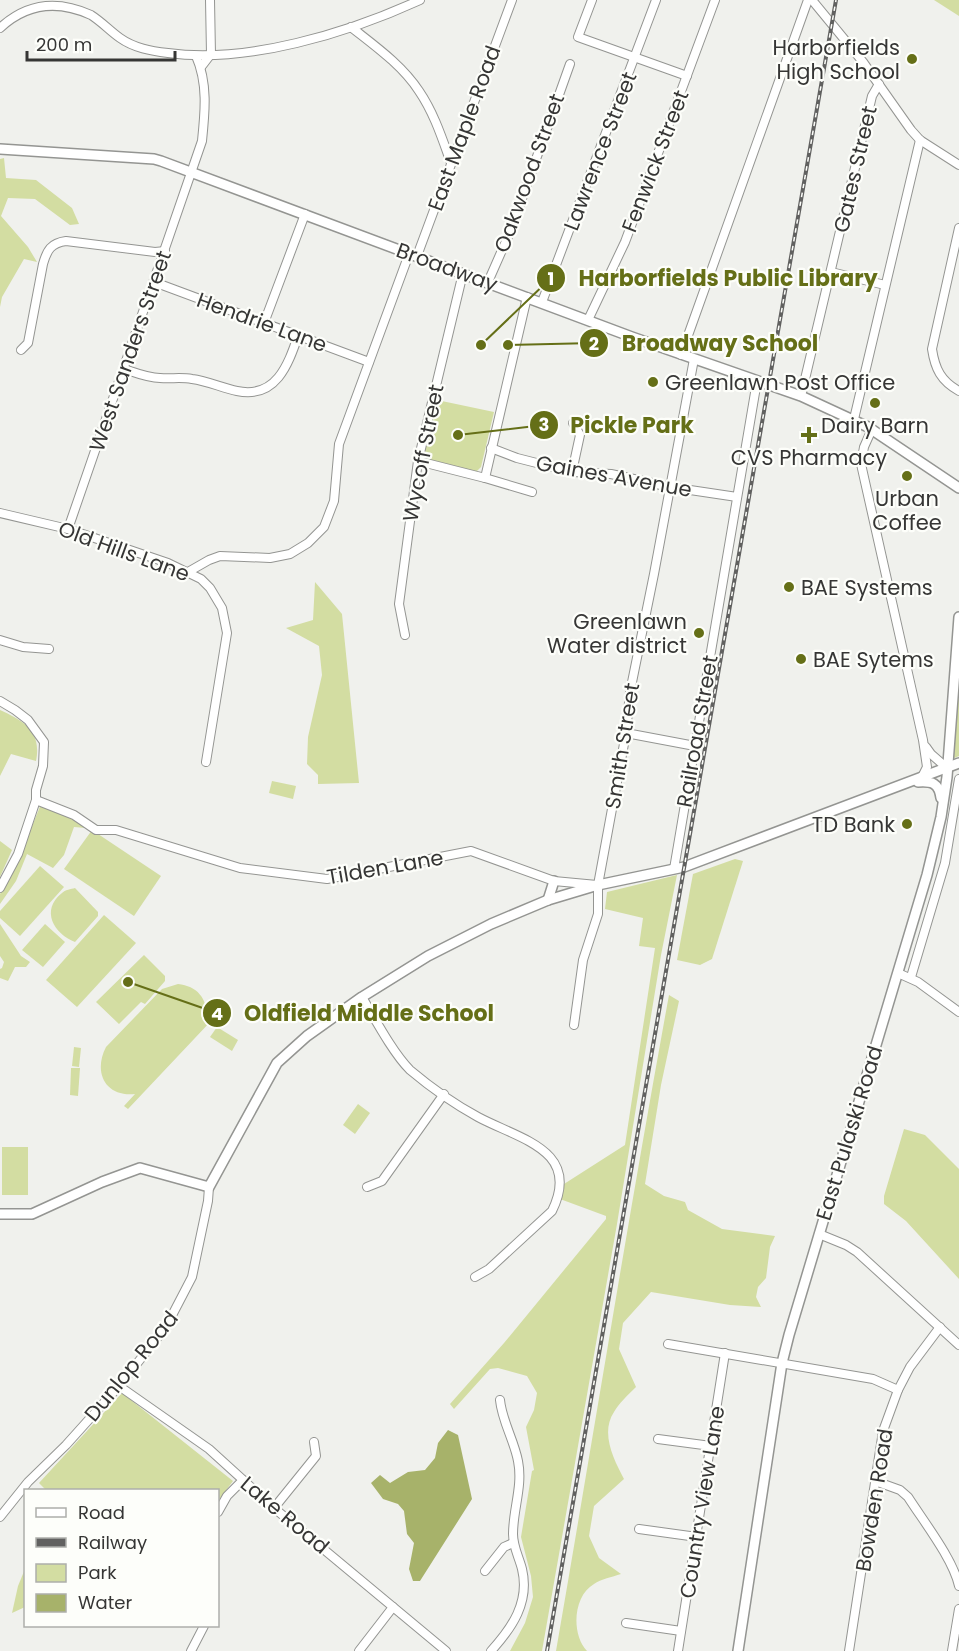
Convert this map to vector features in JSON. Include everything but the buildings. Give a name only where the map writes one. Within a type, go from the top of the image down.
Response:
[{"type":"main road","name":"Broadway","points":[[0,149],[154,159],[192,172],[681,355],[801,396],[872,429],[959,488]]},
{"type":"main road","name":"East Pulaski Road","points":[[738,1651],[782,1363],[927,875],[941,817],[959,617]]},
{"type":"main road","points":[[0,1214],[32,1214],[102,1182],[140,1168],[209,1187],[277,1063],[307,1036],[362,997],[459,939],[548,900],[598,885],[684,867],[959,763]]},
{"type":"main road","points":[[910,782],[929,781],[936,784],[941,796],[941,817]]},
{"type":"main road","points":[[548,900],[554,881]]},
{"type":"street","points":[[201,67],[211,54],[210,0]]},
{"type":"street","points":[[0,28],[24,9],[37,5],[57,4],[75,7],[92,16],[133,45],[157,52],[196,56],[280,47],[390,14],[420,0]]},
{"type":"street","name":"East Maple Road","points":[[188,572],[220,556],[258,558],[280,556],[299,549],[317,536],[324,527],[334,501],[339,444],[369,362],[451,163],[512,0]]},
{"type":"street","points":[[592,0],[578,37],[687,76]]},
{"type":"street","name":"Lawrence Street","points":[[542,302],[656,0]]},
{"type":"street","name":"Fenwick Street","points":[[588,320],[624,242],[716,0]]},
{"type":"street","points":[[810,0],[879,84],[920,140],[959,165]]},
{"type":"street","points":[[681,355],[810,0]]},
{"type":"street","points":[[351,27],[403,71],[420,91],[436,121],[451,163]]},
{"type":"street","name":"West Sanders Street","points":[[68,529],[202,141],[205,89],[201,67],[196,56]]},
{"type":"street","name":"Oakwood Street","points":[[488,282],[510,232],[570,64]]},
{"type":"street","name":"Gates Street","points":[[801,396],[872,96],[879,84]]},
{"type":"street","points":[[854,419],[920,140]]},
{"type":"street","points":[[264,323],[305,214]]},
{"type":"street","points":[[959,228],[932,349],[940,376],[959,391]]},
{"type":"street","points":[[21,350],[28,343],[43,264],[51,246],[66,241],[155,252],[165,251]]},
{"type":"street","points":[[831,272],[885,285]]},
{"type":"street","name":"Wycoff Street","points":[[405,635],[399,604],[418,461],[463,273]]},
{"type":"street","name":"Hendrie Lane","points":[[154,282],[369,362]]},
{"type":"street","points":[[484,478],[527,297]]},
{"type":"street","points":[[124,369],[149,377],[201,380],[228,389],[252,393],[262,390],[280,376],[288,365],[298,336]]},
{"type":"street","name":"Smith Street","points":[[574,1025],[583,960],[598,914],[598,885],[626,733],[630,692],[694,359]]},
{"type":"street","name":"Railroad Street","points":[[674,869],[757,381]]},
{"type":"street","points":[[572,472],[580,435],[573,423]]},
{"type":"street","points":[[872,429],[864,447],[862,471],[923,740],[927,767],[922,778]]},
{"type":"street","name":"Gaines Avenue","points":[[491,448],[517,458],[572,472],[611,474],[670,487],[737,497]]},
{"type":"street","points":[[418,461],[532,492]]},
{"type":"street","name":"Old Hills Lane","points":[[0,513],[68,529],[188,572],[201,579],[217,598],[222,608],[227,633],[206,762]]},
{"type":"street","points":[[0,640],[23,647],[49,648]]},
{"type":"street","points":[[0,701],[28,720],[44,742],[43,766],[36,790],[36,800],[18,854],[0,888]]},
{"type":"street","points":[[626,733],[695,746]]},
{"type":"street","points":[[923,740],[931,754],[947,768]]},
{"type":"street","points":[[910,977],[945,863],[959,779]]},
{"type":"street","name":"Tilden Lane","points":[[36,800],[74,814],[96,830],[116,830],[240,868],[327,879],[471,851],[554,881],[598,885]]},
{"type":"street","points":[[898,973],[910,977],[959,1012]]},
{"type":"street","points":[[362,997],[402,1061],[418,1076],[478,1117],[542,1148],[555,1162],[560,1174],[560,1188],[552,1211],[489,1269],[475,1277]]},
{"type":"street","points":[[367,1187],[382,1181],[444,1094]]},
{"type":"street","name":"Dunlop Road","points":[[0,1517],[28,1482],[66,1445],[119,1386],[166,1327],[187,1288],[197,1257],[209,1187]]},
{"type":"street","points":[[819,1234],[857,1252],[959,1345]]},
{"type":"street","name":"Bowden Road","points":[[849,1651],[883,1431],[898,1390],[919,1353],[940,1327]]},
{"type":"street","points":[[668,1344],[873,1379],[898,1390]]},
{"type":"street","name":"Country View Lane","points":[[678,1651],[725,1353]]},
{"type":"street","name":"Lake Road","points":[[119,1386],[209,1449],[274,1508],[446,1651]]},
{"type":"street","points":[[491,1651],[514,1623],[523,1596],[522,1571],[513,1543],[520,1474],[514,1443],[501,1412],[500,1400]]},
{"type":"street","points":[[658,1439],[711,1446]]},
{"type":"street","points":[[274,1508],[316,1456],[314,1442]]},
{"type":"street","points":[[219,1510],[227,1496],[243,1480]]},
{"type":"street","points":[[875,1481],[900,1490],[908,1497],[949,1563],[959,1586]]},
{"type":"street","points":[[639,1529],[697,1537]]},
{"type":"street","points":[[485,1571],[504,1547],[513,1543]]},
{"type":"street","points":[[359,1651],[393,1607]]},
{"type":"street","points":[[955,1646],[959,1609]]},
{"type":"street","points":[[626,1623],[681,1631]]},
{"type":"street","points":[[191,1651],[203,1627]]},
{"type":"green space","points":[[934,0],[959,0],[959,16]]},
{"type":"green space","points":[[4,158],[6,178],[36,180],[72,208],[79,224],[70,225],[35,199],[8,198],[1,216],[28,247],[37,262],[24,259],[2,297],[0,307],[0,159]]},
{"type":"green space","points":[[437,400],[494,412],[481,467],[476,472],[423,458]]},
{"type":"green space","points":[[315,582],[342,614],[359,783],[318,784],[318,775],[307,764],[308,737],[322,675],[319,646],[286,628],[313,620]]},
{"type":"green space","points":[[959,663],[959,756],[952,759]]},
{"type":"green space","points":[[0,710],[17,718],[29,728],[34,735],[37,751],[36,761],[11,754],[0,776]]},
{"type":"green space","points":[[272,781],[296,786],[293,799],[269,793]]},
{"type":"green space","points":[[43,799],[79,813],[91,824],[86,828],[74,827],[64,855],[53,868],[27,854],[16,881],[0,904],[0,894],[22,851]]},
{"type":"green space","points":[[92,830],[161,876],[134,916],[64,869]]},
{"type":"green space","points":[[0,841],[12,850],[0,877]]},
{"type":"green space","points":[[735,859],[743,861],[712,959],[700,965],[677,960],[693,874]]},
{"type":"green space","points":[[40,866],[64,887],[20,936],[0,918],[0,911]]},
{"type":"green space","points":[[677,875],[661,955],[617,1224],[542,1651],[510,1651],[525,1623],[533,1597],[531,1576],[521,1537],[534,1470],[526,1427],[534,1410],[537,1393],[527,1376],[498,1368],[490,1369],[454,1409],[450,1404],[504,1343],[606,1219],[606,1216],[560,1199],[564,1184],[625,1145],[655,948],[639,946],[643,918],[605,909],[607,892]]},
{"type":"green space","points":[[75,888],[98,912],[98,916],[75,942],[61,933],[52,921],[51,914],[55,900],[63,892]]},
{"type":"green space","points":[[104,915],[136,943],[77,1007],[46,980]]},
{"type":"green space","points":[[0,924],[21,956],[30,962],[26,967],[15,967],[8,981],[0,978],[0,969],[4,962],[0,956]]},
{"type":"green space","points":[[45,924],[65,942],[43,967],[22,950]]},
{"type":"green space","points":[[144,955],[165,976],[165,981],[145,1004],[141,1002],[119,1024],[96,1002]]},
{"type":"green space","points":[[178,984],[191,987],[200,994],[207,1010],[207,1017],[224,1000],[228,1003],[128,1109],[124,1106],[135,1094],[125,1094],[109,1087],[102,1074],[102,1056],[106,1047],[162,989]]},
{"type":"green space","points":[[669,995],[679,1001],[661,1085],[645,1184],[664,1196],[685,1202],[688,1210],[722,1229],[775,1236],[770,1247],[766,1278],[758,1287],[756,1297],[761,1307],[730,1305],[651,1292],[623,1323],[619,1349],[636,1387],[616,1409],[610,1420],[608,1437],[624,1479],[594,1506],[589,1536],[599,1558],[621,1574],[597,1582],[587,1590],[578,1606],[578,1635],[587,1651],[556,1651],[626,1241]]},
{"type":"green space","points":[[217,1027],[238,1040],[232,1051],[210,1037]]},
{"type":"green space","points":[[74,1047],[81,1048],[79,1067],[72,1066]]},
{"type":"green space","points":[[71,1068],[80,1068],[78,1096],[70,1095]]},
{"type":"green space","points":[[358,1104],[370,1113],[355,1134],[343,1125]]},
{"type":"green space","points":[[904,1129],[925,1135],[959,1169],[959,1279],[906,1221],[884,1204],[884,1196]]},
{"type":"green space","points":[[2,1147],[28,1147],[28,1195],[2,1195]]},
{"type":"green space","points":[[122,1393],[233,1481],[219,1500],[219,1489],[45,1489],[39,1483]]},
{"type":"green space","points":[[24,1571],[24,1607],[12,1613]]},
{"type":"water","points":[[448,1430],[458,1435],[472,1499],[420,1581],[413,1581],[409,1569],[414,1543],[407,1534],[404,1511],[398,1504],[383,1499],[371,1483],[380,1475],[390,1483],[408,1472],[425,1470],[435,1458],[438,1443]]},
{"type":"railway","points":[[547,1651],[836,0]]},
{"type":"place","name":"Harborfields High School","points":[[912,59]]},
{"type":"place","name":"Harborfields Public Library","points":[[481,345]]},
{"type":"place","name":"Broadway School","points":[[508,345]]},
{"type":"place","name":"Greenlawn Post Office","points":[[653,382]]},
{"type":"place","name":"Dairy Barn","points":[[875,403]]},
{"type":"place","name":"Pickle Park","points":[[458,435]]},
{"type":"place","name":"CVS Pharmacy","points":[[809,435]]},
{"type":"place","name":"Urban Coffee","points":[[907,476]]},
{"type":"place","name":"BAE Systems","points":[[789,587]]},
{"type":"place","name":"Greenlawn Water district","points":[[699,633]]},
{"type":"place","name":"BAE Sytems","points":[[801,659]]},
{"type":"place","name":"TD Bank","points":[[907,824]]},
{"type":"place","name":"Oldfield Middle School","points":[[128,982]]}]
